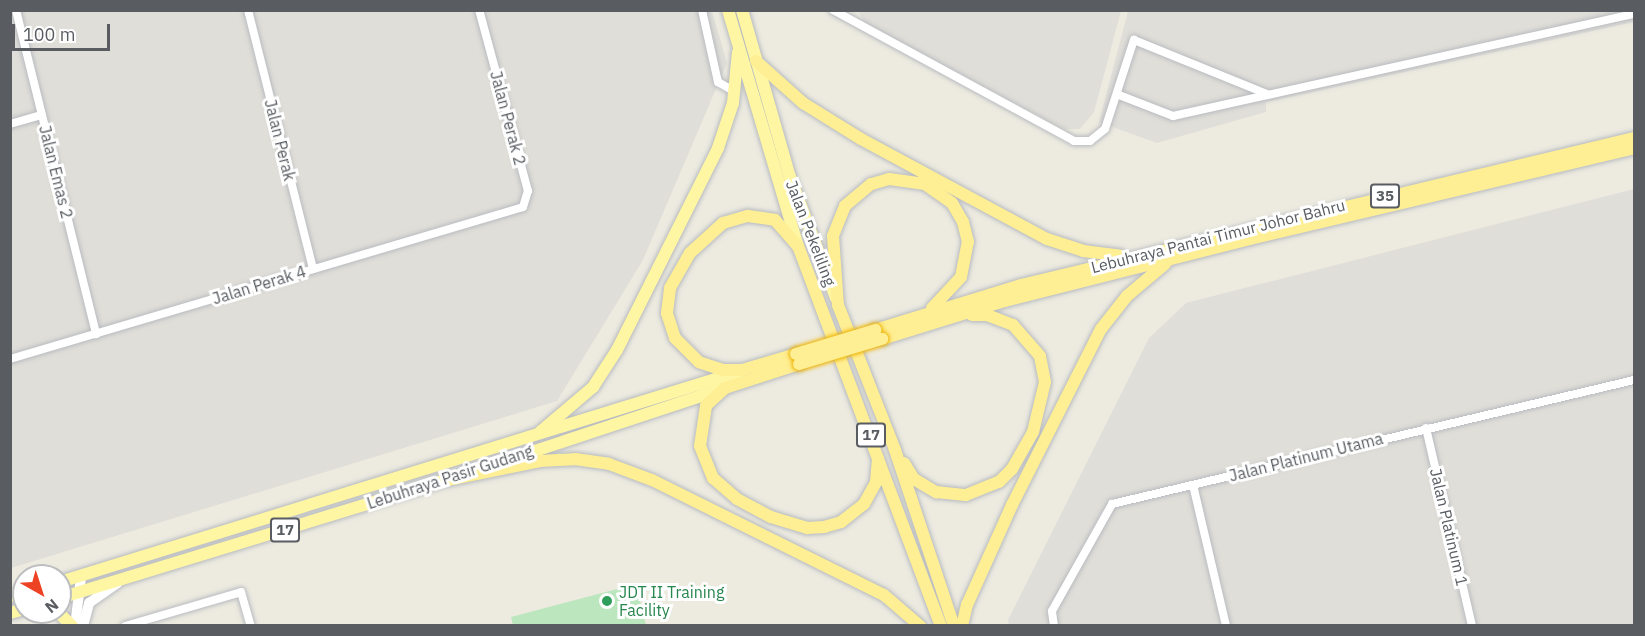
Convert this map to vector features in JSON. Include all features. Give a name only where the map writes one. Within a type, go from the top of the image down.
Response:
[{"type":"highway","points":[[756,61],[803,103],[861,139],[1047,239],[1083,250],[1137,256]]},
{"type":"highway","name":"Lebuhraya Pantai Timur Johor Bahru","points":[[878,334],[921,315],[1137,256],[1635,138]]},
{"type":"highway","name":"Lebuhraya Pantai Timur Johor Bahru","points":[[878,334],[954,317],[1173,259],[1635,148]]},
{"type":"highway","points":[[838,305],[832,250],[840,214],[855,195],[872,184],[912,180],[938,190],[952,203],[963,222],[968,242],[966,263],[953,290],[921,315]]},
{"type":"highway","points":[[742,370],[708,366],[681,347],[668,318],[669,288],[700,241],[734,218],[755,216],[775,220],[798,246]]},
{"type":"highway","name":"17","points":[[798,246],[878,451],[941,626]]},
{"type":"highway","points":[[962,626],[967,605],[1012,505],[1101,329],[1139,284],[1173,259]]},
{"type":"highway","name":"Jalan Pekeliling","points":[[838,305],[895,450]]},
{"type":"highway","points":[[895,450],[921,484],[936,492],[966,495],[999,482],[1012,469],[1033,432],[1045,382],[1034,346],[1024,334],[1000,319],[974,314],[954,317]]},
{"type":"highway","name":"Lebuhraya Pasir Gudang","points":[[724,388],[798,359],[878,334]]},
{"type":"highway","name":"Lebuhraya Pasir Gudang","points":[[742,370],[798,359]]},
{"type":"highway","points":[[724,388],[706,405],[701,417],[700,446],[707,469],[737,499],[786,523],[824,527],[855,513],[876,482],[878,451]]},
{"type":"highway","name":"17","points":[[895,450],[954,626]]},
{"type":"highway","points":[[447,480],[559,459],[609,464],[652,480],[884,595],[920,626]]},
{"type":"main road","name":"Jalan Pekeliling","points":[[728,10],[738,52],[798,246]]},
{"type":"main road","name":"Jalan Pekeliling","points":[[742,10],[790,177],[838,305]]},
{"type":"main road","points":[[532,438],[586,394],[617,351],[718,148],[735,92],[738,52]]},
{"type":"main road","name":"Lebuhraya Pasir Gudang","points":[[72,579],[532,438],[742,370]]},
{"type":"main road","name":"Lebuhraya Pasir Gudang","points":[[72,595],[447,480],[724,388]]},
{"type":"main road","points":[[200,540],[200,550],[205,554]]},
{"type":"main road","points":[[74,626],[81,577]]},
{"type":"main road","points":[[83,626],[89,603],[124,580]]},
{"type":"street","name":"Jalan Emas 2","points":[[16,10],[96,334]]},
{"type":"street","name":"Jalan Perak","points":[[248,10],[313,269]]},
{"type":"street","name":"Jalan Perak 2","points":[[479,10],[528,191],[526,204],[507,213]]},
{"type":"street","points":[[702,10],[718,81],[735,92]]},
{"type":"street","points":[[833,10],[1074,141],[1090,141],[1105,129],[1119,95],[1134,40],[1266,94]]},
{"type":"street","points":[[1119,95],[1173,116],[1635,14]]},
{"type":"street","points":[[10,124],[42,115]]},
{"type":"street","name":"Jalan Perak 4","points":[[10,359],[507,213]]},
{"type":"street","name":"Jalan Platinum Utama","points":[[1053,626],[1052,611],[1109,506],[1426,428],[1635,380]]},
{"type":"street","name":"Jalan Platinum 1","points":[[1426,428],[1472,626]]},
{"type":"street","points":[[1193,484],[1226,626]]},
{"type":"street","points":[[125,626],[241,591],[251,626]]},
{"type":"shaded area","points":[[11,11],[712,11],[727,63],[643,260],[557,401],[24,564],[12,564],[11,568]]},
{"type":"shaded area","points":[[858,11],[1121,11],[1094,112],[1080,129],[1064,129],[866,25]]},
{"type":"shaded area","points":[[1128,11],[1634,11],[1634,22],[1266,102],[1266,112],[1157,143],[1099,122]]},
{"type":"shaded area","points":[[1634,189],[1634,625],[1009,626],[1008,620],[1149,338],[1186,303]]},
{"type":"green space","name":"JDT II Training Facility","points":[[636,584],[646,625],[513,625],[511,617]]},
{"type":"place","name":"JDT II Training Facility","points":[[607,601]]}]
